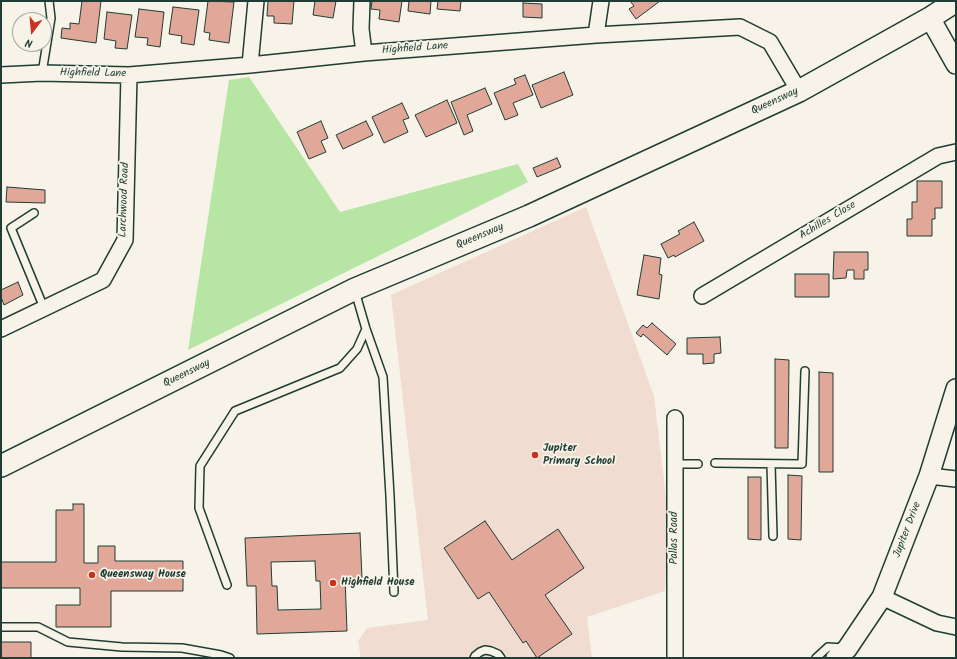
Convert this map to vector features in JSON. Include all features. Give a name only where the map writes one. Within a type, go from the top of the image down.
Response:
[{"type":"main road","name":"Queensway","points":[[1,466],[355,289],[529,216],[799,91],[930,18],[956,1]]},
{"type":"street","points":[[250,65],[256,1]]},
{"type":"street","points":[[362,1],[361,29],[364,53]]},
{"type":"street","points":[[596,36],[600,1]]},
{"type":"street","points":[[930,18],[956,64]]},
{"type":"street","name":"Highfield Lane","points":[[1,75],[129,75],[250,65],[364,53],[740,27],[770,42],[799,91]]},
{"type":"street","name":"Larchwood Road","points":[[1,329],[103,280],[125,240],[129,75]]},
{"type":"street","name":"Achilles Close","points":[[702,296],[938,156],[956,152]]},
{"type":"street","name":"Jupiter Drive","points":[[843,655],[882,597],[929,476],[956,389]]},
{"type":"street","name":"Pallas Road","points":[[675,418],[675,658]]},
{"type":"street","points":[[929,476],[956,479]]},
{"type":"street","points":[[882,597],[937,622],[956,627]]},
{"type":"lane","points":[[42,74],[51,18],[49,1]]},
{"type":"lane","points":[[34,213],[11,228],[44,308]]},
{"type":"lane","points":[[355,289],[366,329],[383,377],[394,592]]},
{"type":"lane","points":[[227,584],[199,508],[200,466],[235,411],[340,368],[357,348],[366,329]]},
{"type":"lane","points":[[715,463],[802,464],[804,371]]},
{"type":"lane","points":[[675,464],[698,464]]},
{"type":"lane","points":[[771,464],[773,536]]},
{"type":"lane","points":[[1,627],[38,627],[68,642],[122,647],[182,648],[230,658]]},
{"type":"lane","points":[[816,658],[828,647],[843,655]]},
{"type":"lane","points":[[474,658],[480,652],[485,650],[498,654],[501,658]]},
{"type":"shaded area","name":"Jupiter Primary School","points":[[586,207],[654,396],[668,514],[665,591],[587,617],[592,658],[361,658],[358,641],[367,628],[428,620],[391,295]]},
{"type":"green space","points":[[249,77],[340,212],[518,164],[528,182],[188,350],[229,80]]},
{"type":"building","points":[[82,1],[101,1],[96,43],[61,38],[62,28],[70,29],[70,23],[79,24]]},
{"type":"building","points":[[208,1],[234,2],[229,43],[209,40],[210,33],[204,32]]},
{"type":"building","points":[[268,1],[294,1],[292,24],[274,23],[274,16],[267,16]]},
{"type":"building","points":[[315,1],[336,1],[333,18],[313,15]]},
{"type":"building","points":[[372,1],[402,1],[399,22],[379,19],[380,10],[371,9]]},
{"type":"building","points":[[409,1],[431,1],[430,14],[408,11]]},
{"type":"building","points":[[438,1],[461,1],[460,11],[437,9]]},
{"type":"building","points":[[630,1],[660,1],[636,19],[629,9],[634,6]]},
{"type":"building","points":[[523,3],[542,4],[542,18],[523,17]]},
{"type":"building","points":[[173,7],[199,10],[194,45],[181,43],[182,36],[169,34]]},
{"type":"building","points":[[139,9],[164,12],[160,47],[147,45],[148,38],[135,37]]},
{"type":"building","points":[[107,12],[132,15],[127,49],[115,48],[116,41],[104,39]]},
{"type":"building","points":[[564,72],[573,95],[541,108],[532,85]]},
{"type":"building","points":[[525,75],[533,95],[513,103],[518,115],[505,120],[494,93],[516,84],[514,79]]},
{"type":"building","points":[[485,88],[492,104],[467,115],[473,131],[464,135],[451,102]]},
{"type":"building","points":[[447,100],[457,123],[426,137],[415,115]]},
{"type":"building","points":[[402,103],[409,118],[403,120],[408,132],[384,143],[372,117]]},
{"type":"building","points":[[321,121],[328,138],[321,141],[326,152],[309,159],[297,132]]},
{"type":"building","points":[[366,121],[373,135],[343,149],[336,135]]},
{"type":"building","points":[[557,158],[561,167],[537,177],[533,168]]},
{"type":"building","points":[[917,181],[942,181],[942,208],[935,208],[935,219],[932,219],[932,236],[907,236],[907,219],[912,219],[912,202],[917,202]]},
{"type":"building","points":[[7,187],[45,190],[45,203],[6,202]]},
{"type":"building","points":[[694,222],[704,241],[675,257],[674,255],[668,258],[661,244],[680,234],[678,231]]},
{"type":"building","points":[[834,252],[868,252],[868,270],[864,270],[864,279],[854,279],[854,270],[847,270],[846,278],[833,279]]},
{"type":"building","points":[[644,255],[661,258],[659,274],[662,275],[659,299],[637,295]]},
{"type":"building","points":[[795,274],[829,274],[829,297],[795,297]]},
{"type":"building","points":[[18,282],[23,295],[4,305],[1,297],[1,290]]},
{"type":"building","points":[[652,323],[676,344],[667,355],[643,334],[641,337],[636,333],[643,325],[647,328]]},
{"type":"building","points":[[720,337],[721,353],[714,354],[714,363],[703,364],[703,354],[687,354],[687,338]]},
{"type":"building","points":[[775,359],[789,360],[788,448],[775,448]]},
{"type":"building","points":[[819,372],[833,373],[833,472],[819,472]]},
{"type":"building","points":[[788,475],[802,476],[801,540],[788,539]]},
{"type":"building","points":[[748,477],[761,477],[761,540],[748,539]]},
{"type":"building","name":"Queensway House","points":[[73,504],[84,504],[84,563],[98,563],[98,546],[115,546],[115,561],[183,561],[183,591],[111,591],[111,627],[56,627],[56,605],[80,605],[80,588],[1,588],[1,562],[56,562],[56,510],[73,510]]},
{"type":"building","points":[[485,521],[512,560],[558,529],[584,568],[545,595],[572,634],[537,658],[526,641],[523,643],[489,592],[478,599],[444,548]]},
{"type":"building","name":"Highfield House","points":[[360,533],[362,578],[345,578],[347,631],[257,634],[256,586],[247,586],[245,538]],"holes":[[[315,561],[316,581],[320,581],[321,609],[278,610],[277,586],[272,586],[271,562]]]},
{"type":"building","points":[[1,642],[31,642],[31,658],[1,658]]},
{"type":"place","name":"Jupiter Primary School","points":[[535,455]]},
{"type":"place","name":"Queensway House","points":[[92,575]]},
{"type":"place","name":"Highfield House","points":[[333,583]]}]
